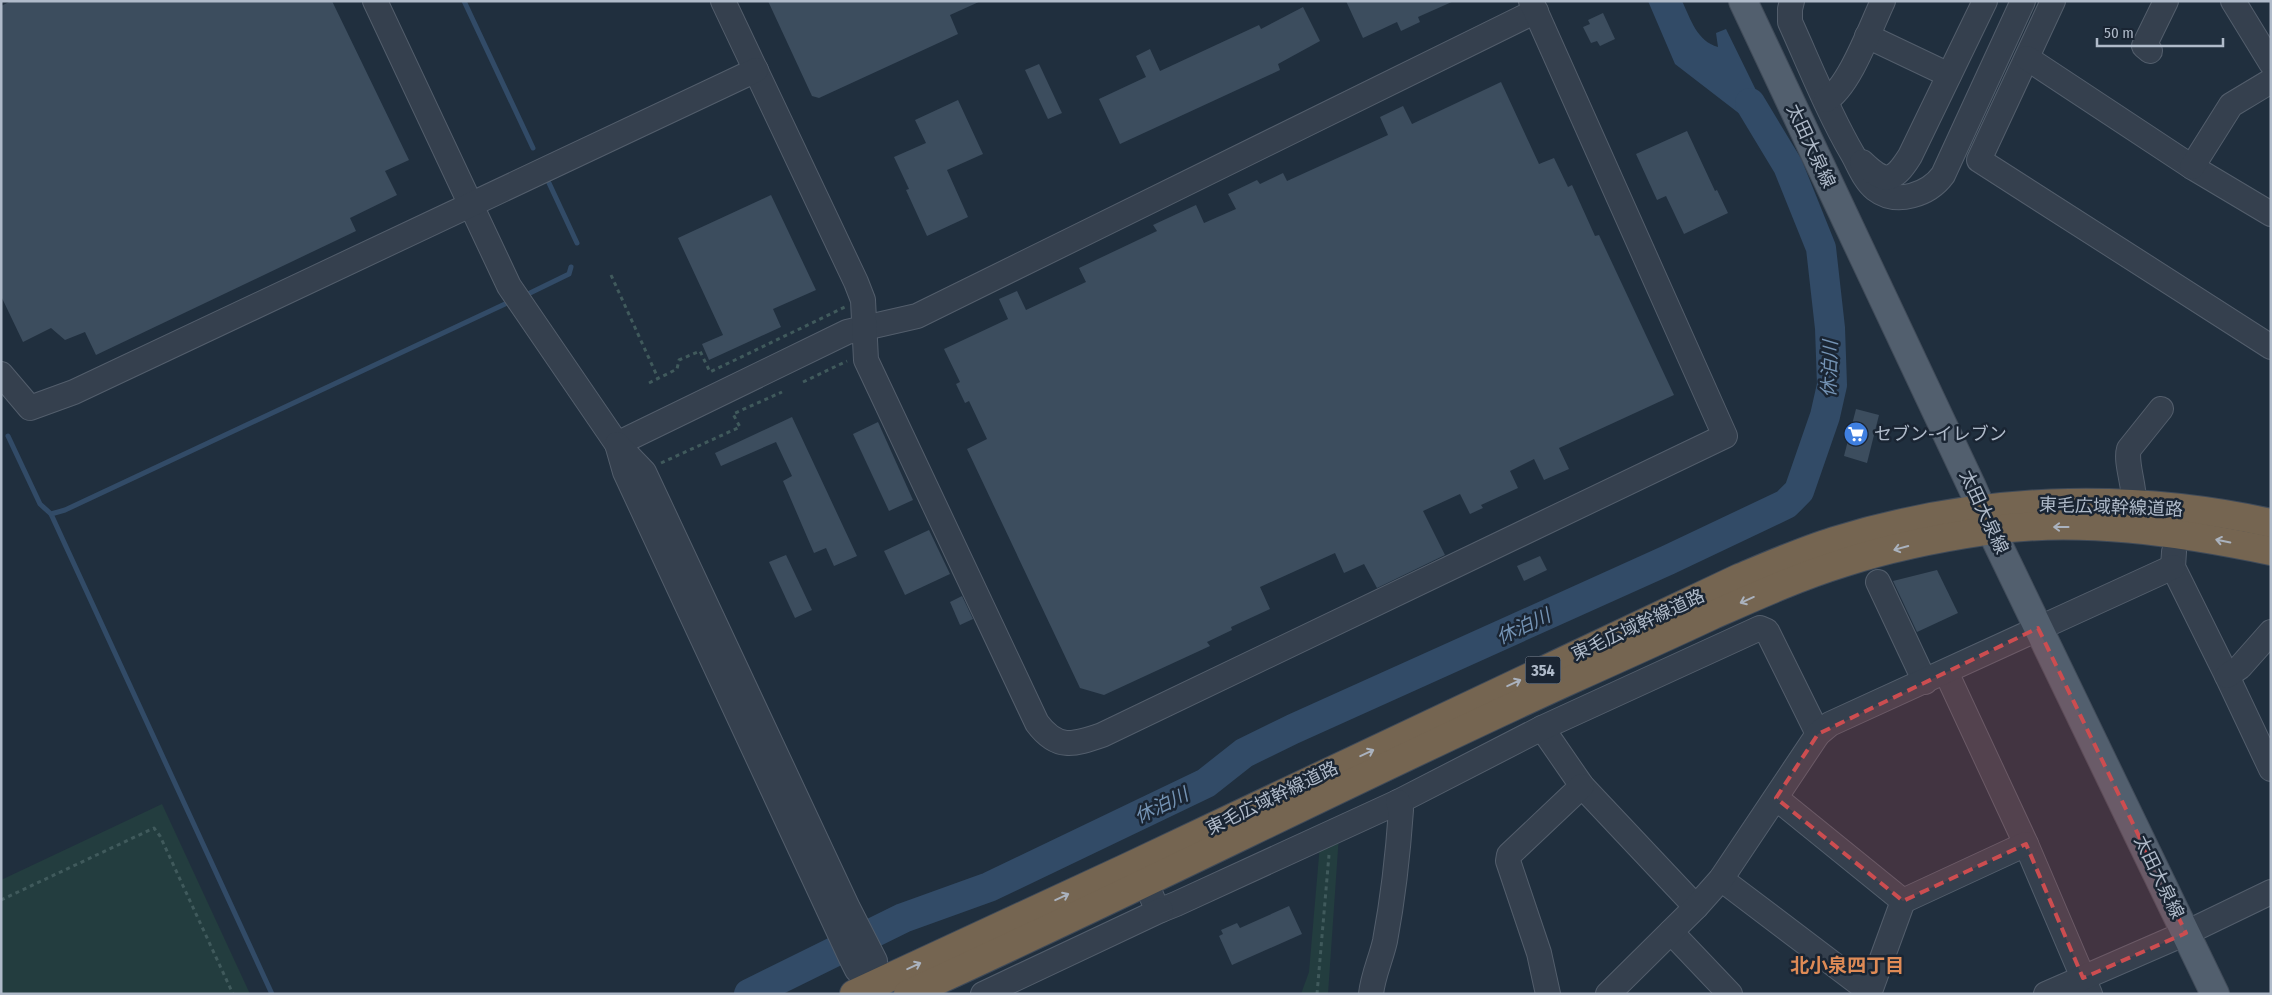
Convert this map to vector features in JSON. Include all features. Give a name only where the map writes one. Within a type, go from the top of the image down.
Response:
[{"type":"highway","name":"東毛広域幹線道路","points":[[908,994],[1146,883],[1421,750],[1779,586],[1843,563],[1919,543],[1986,519],[2045,502],[2134,504],[2240,516],[2271,523]]},
{"type":"highway","name":"東毛広域幹線道路","points":[[869,991],[1739,578],[1834,541],[1888,526],[1986,519],[2029,527],[2109,527],[2174,533],[2271,551]]},
{"type":"main road","name":"太田大泉線","points":[[1743,1],[1986,519],[2215,994]]},
{"type":"street","points":[[375,1],[472,204],[499,267],[520,304],[617,444],[625,472],[860,953],[875,961],[869,991]]},
{"type":"street","points":[[617,444],[847,332],[866,328],[917,316],[1534,6],[1725,436],[1102,735],[1082,742],[1056,742],[1047,736],[1037,723],[866,360],[866,328],[863,300],[856,282],[723,1]]},
{"type":"street","points":[[1792,1],[1790,22],[1845,143],[1872,171],[1882,177],[1892,177],[1900,173],[1910,156],[1985,1]]},
{"type":"street","points":[[1826,100],[1834,96],[1844,83],[1883,1]]},
{"type":"street","points":[[1852,152],[1866,178],[1875,189],[1884,193],[1906,196],[1919,194],[1935,186],[1943,175],[2023,1]]},
{"type":"street","points":[[2053,1],[1979,160],[2271,347]]},
{"type":"street","points":[[2150,51],[2144,46],[2166,1]]},
{"type":"street","points":[[2234,1],[2271,62]]},
{"type":"street","points":[[1867,36],[1949,75]]},
{"type":"street","points":[[2027,58],[2192,167],[2271,214]]},
{"type":"street","points":[[1,374],[30,408],[51,401],[83,388],[756,70]]},
{"type":"street","points":[[2192,167],[2231,105],[2271,81]]},
{"type":"street","points":[[2134,504],[2134,489],[2127,457],[2129,449],[2161,409]]},
{"type":"street","points":[[2174,533],[2173,567],[2271,769]]},
{"type":"street","points":[[1608,994],[1696,907],[1721,878],[1818,734],[1830,724],[2173,567]]},
{"type":"street","points":[[1878,582],[1925,682]]},
{"type":"street","points":[[983,994],[1398,802],[1542,728],[1760,628],[1767,631],[1818,734]]},
{"type":"street","points":[[2227,676],[2240,666],[2271,632]]},
{"type":"street","points":[[1946,672],[2026,844],[2086,986]]},
{"type":"street","points":[[1542,728],[1582,786],[1696,907]]},
{"type":"street","points":[[1548,994],[1539,953],[1508,861],[1509,855],[1582,786]]},
{"type":"street","points":[[1776,798],[1903,902]]},
{"type":"street","points":[[1371,994],[1374,977],[1385,943],[1394,883],[1401,810],[1398,802]]},
{"type":"street","points":[[1721,878],[1869,993],[1903,902],[2026,844]]},
{"type":"street","points":[[1146,883],[1154,902],[1161,910]]},
{"type":"street","points":[[2046,994],[2086,986],[2186,933],[2271,892]]},
{"type":"street","points":[[1671,932],[1730,994]]},
{"type":"path","points":[[611,275],[658,378]]},
{"type":"path","points":[[649,383],[678,369],[679,360],[700,351],[710,372],[849,306]]},
{"type":"path","points":[[803,382],[851,359]]},
{"type":"path","points":[[659,466],[740,427],[733,414],[782,392]]},
{"type":"path","points":[[1,900],[154,828],[160,836],[233,994]]},
{"type":"path","points":[[1317,994],[1329,847]]},
{"type":"highlighted area","points":[[2038,628],[2186,933],[2083,978],[2026,844],[1903,901],[1776,798],[1818,734]]},
{"type":"green space","points":[[162,804],[250,994],[1,994],[1,880]]},
{"type":"green space","points":[[1339,835],[1328,994],[1301,994],[1309,972],[1320,844]]},
{"type":"water","points":[[1648,1],[1682,1],[1695,29],[1705,40],[1718,47],[1716,33],[1726,29],[1773,125],[1771,138],[1675,64]]},
{"type":"building","points":[[11,1],[332,1],[409,160],[385,171],[397,195],[350,218],[356,231],[96,355],[85,332],[65,340],[51,328],[23,342],[1,296],[1,6]]},
{"type":"building","points":[[768,1],[981,1],[950,15],[958,34],[819,98],[812,96]]},
{"type":"building","points":[[1346,1],[1454,1],[1418,17],[1420,22],[1401,31],[1397,22],[1363,38]]},
{"type":"building","points":[[1303,7],[1320,41],[1278,64],[1280,70],[1120,144],[1099,99],[1146,77],[1136,56],[1150,49],[1160,71],[1259,25],[1261,29]]},
{"type":"building","points":[[1603,13],[1615,39],[1600,46],[1597,41],[1591,43],[1583,27],[1590,24],[1588,20]]},
{"type":"building","points":[[1039,64],[1062,113],[1048,119],[1025,70]]},
{"type":"building","points":[[1501,82],[1539,164],[1554,158],[1568,187],[1572,185],[1595,236],[1599,235],[1674,395],[1559,448],[1569,469],[1544,480],[1534,459],[1510,471],[1518,488],[1481,505],[1483,508],[1470,514],[1460,494],[1423,511],[1445,555],[1377,588],[1364,564],[1344,573],[1335,553],[1260,587],[1270,609],[1231,627],[1232,630],[1207,642],[1210,646],[1104,695],[1080,688],[967,449],[987,439],[969,401],[965,403],[956,384],[960,382],[944,349],[1008,319],[999,299],[1017,291],[1026,310],[1086,282],[1079,268],[1157,231],[1153,225],[1196,205],[1204,223],[1236,209],[1228,194],[1257,180],[1260,184],[1283,173],[1287,181],[1388,135],[1380,117],[1403,106],[1412,124]]},
{"type":"building","points":[[958,100],[983,154],[947,170],[968,217],[927,236],[906,190],[909,189],[894,157],[926,143],[915,120]]},
{"type":"building","points":[[1687,131],[1715,191],[1717,190],[1728,213],[1684,234],[1666,196],[1657,200],[1636,154]]},
{"type":"building","points":[[771,195],[816,290],[773,309],[781,327],[709,360],[702,344],[723,335],[678,238]]},
{"type":"building","points":[[1856,409],[1879,415],[1867,463],[1844,456]]},
{"type":"building","points":[[792,417],[857,556],[834,566],[826,548],[814,553],[783,481],[792,476],[776,442],[721,466],[715,453]]},
{"type":"building","points":[[878,422],[913,500],[889,511],[853,434]]},
{"type":"building","points":[[929,530],[950,574],[905,595],[884,551]]},
{"type":"building","points":[[786,555],[812,610],[795,618],[769,562]]},
{"type":"building","points":[[1540,556],[1547,570],[1524,581],[1517,566]]},
{"type":"building","points":[[1937,570],[1958,613],[1917,632],[1893,581]]},
{"type":"building","points":[[962,596],[973,619],[960,625],[950,602]]},
{"type":"building","points":[[1289,906],[1302,934],[1232,965],[1219,936],[1223,934],[1221,930],[1237,923],[1240,928]]},
{"type":"waterway","points":[[464,1],[533,148]]},
{"type":"waterway","name":"休泊川","points":[[749,994],[903,918],[989,887],[1206,783],[1244,753],[1293,729],[1668,560],[1786,504],[1799,491],[1825,416],[1832,385],[1830,328],[1821,248],[1788,166],[1750,103]]},
{"type":"waterway","points":[[549,183],[577,243]]},
{"type":"waterway","points":[[530,293],[569,274],[571,267]]},
{"type":"waterway","points":[[51,514],[65,510],[505,304]]},
{"type":"waterway","points":[[8,436],[40,504],[51,514],[272,994]]},
{"type":"place","name":"セブン-イレブン","points":[[1856,434]]},
{"type":"district","name":"北小泉四丁目","points":[[1847,965]]}]
